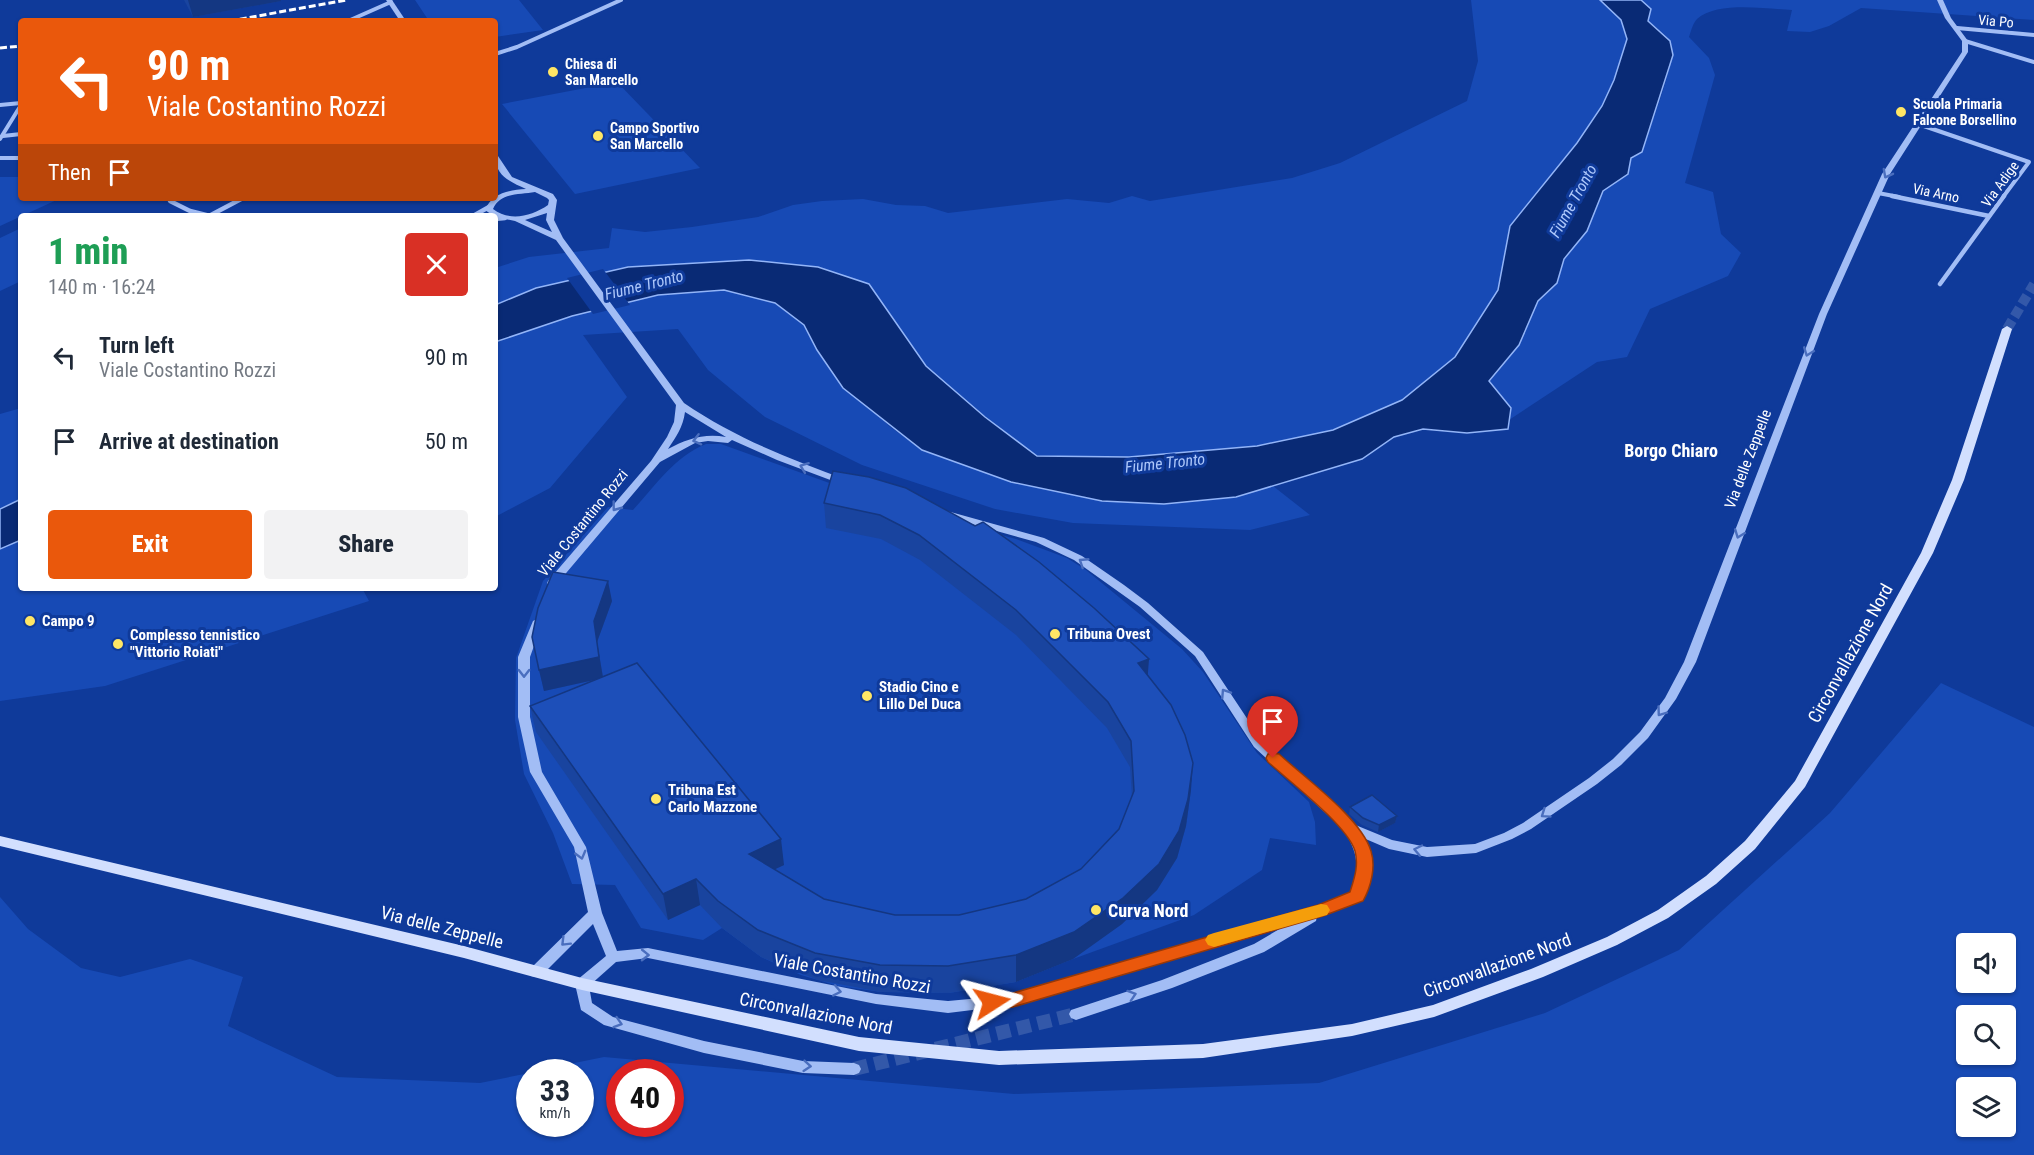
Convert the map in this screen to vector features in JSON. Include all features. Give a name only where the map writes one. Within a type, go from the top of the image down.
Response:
[{"type":"main road","name":"Circonvallazione Nord","points":[[582,984],[859,1044],[999,1058],[1203,1052],[1352,1029],[1434,1011],[1488,992],[1612,941],[1664,914],[1711,880],[1750,845],[1800,784],[1926,553],[1958,480],[2007,329]]},
{"type":"main road","name":"Via delle Zeppelle","points":[[0,841],[464,952],[582,984]]},
{"type":"street","points":[[498,53],[517,47],[621,0]]},
{"type":"street","points":[[1940,0],[1948,18],[1965,41],[2034,62]]},
{"type":"street","points":[[353,18],[390,1],[401,18]]},
{"type":"street","name":"Via Po","points":[[1957,28],[2034,35]]},
{"type":"street","name":"Via delle Zeppelle","points":[[1476,848],[1527,826],[1593,781],[1617,762],[1644,735],[1670,699],[1690,662],[1823,314],[1886,174],[1965,52],[1965,41]]},
{"type":"street","points":[[0,105],[18,104]]},
{"type":"street","points":[[1,137],[18,109]]},
{"type":"street","name":"Via Adige","points":[[1918,124],[2029,162],[1940,284]]},
{"type":"street","points":[[1,137],[18,134]]},
{"type":"street","points":[[0,158],[18,158]]},
{"type":"street","points":[[498,162],[509,179],[503,196]]},
{"type":"street","name":"Viale Costantino Rozzi","points":[[509,179],[550,196],[553,200],[550,220],[559,238],[680,403],[708,425],[745,444],[853,485]]},
{"type":"street","points":[[498,199],[520,192],[538,192]]},
{"type":"street","name":"Via Arno","points":[[1878,193],[1989,216]]},
{"type":"street","points":[[170,201],[197,213]]},
{"type":"street","points":[[215,213],[237,201]]},
{"type":"street","points":[[478,213],[494,201]]},
{"type":"street","points":[[489,207],[492,213]]},
{"type":"street","points":[[498,219],[534,216],[551,207]]},
{"type":"street","points":[[498,215],[559,238]]},
{"type":"street","name":"Viale Costantino Rozzi","points":[[548,592],[552,581],[600,528],[672,437],[679,422],[680,403]]},
{"type":"street","name":"Viale Costantino Rozzi","points":[[654,462],[695,439],[713,437],[745,444]]},
{"type":"street","name":"Viale Costantino Rozzi","points":[[613,957],[648,953],[876,999],[948,1007],[1013,1000],[1323,910],[1357,896],[1365,872],[1363,851],[1349,827],[1258,744],[1199,654],[1144,605],[1078,558],[1040,540],[933,511]]},
{"type":"street","points":[[540,614],[524,657],[524,717],[536,772],[580,847],[595,913],[613,957],[582,984],[586,1006],[609,1021],[726,1052],[803,1067],[854,1069]]},
{"type":"street","name":"Viale Costantino Rozzi","points":[[1349,827],[1389,843],[1427,852],[1476,848]]},
{"type":"street","points":[[1076,1014],[1167,984],[1259,948],[1323,910]]},
{"type":"street","points":[[536,972],[595,913]]},
{"type":"shaded area","points":[[415,0],[519,0],[543,30],[498,37],[498,18],[427,18]]},
{"type":"shaded area","points":[[1471,0],[1600,0],[1621,20],[1627,39],[1614,80],[1602,106],[1577,143],[1510,226],[1498,290],[1455,357],[1402,400],[1333,430],[1257,446],[1129,457],[1037,456],[985,417],[926,366],[869,284],[536,288],[498,304],[498,267],[529,257],[609,248],[612,228],[645,232],[692,227],[758,217],[793,205],[822,201],[863,199],[896,205],[925,206],[948,213],[1067,199],[1109,203],[1132,196],[1150,201],[1292,178],[1340,163],[1467,101],[1478,61]]},
{"type":"shaded area","points":[[1641,0],[2034,0],[2034,20],[1861,8],[1829,26],[1810,32],[1787,31],[1792,10],[1729,8],[1706,13],[1697,19],[1689,37],[1709,58],[1715,75],[1685,183],[1713,192],[1721,234],[1741,253],[1728,276],[1650,309],[1627,357],[1597,362],[1509,420],[1511,408],[1489,382],[1519,345],[1538,301],[1557,283],[1564,259],[1587,231],[1603,191],[1628,174],[1631,158],[1642,152],[1661,96],[1670,65],[1671,44],[1664,34],[1648,21],[1651,9]]},
{"type":"shaded area","name":"Campo Sportivo San Marcello","points":[[617,82],[700,168],[575,194],[502,104]]},
{"type":"shaded area","points":[[0,177],[18,177],[18,201],[54,201],[28,213],[18,213],[18,218],[0,226]]},
{"type":"shaded area","points":[[18,229],[18,282],[0,291],[0,238]]},
{"type":"shaded area","points":[[724,290],[775,303],[804,325],[817,350],[889,426],[922,450],[1011,482],[1101,501],[1165,504],[1236,497],[1273,486],[1310,515],[1250,530],[1073,523],[995,509],[862,465],[765,417],[708,370],[678,329],[583,335],[627,397],[550,488],[498,515],[498,341],[572,316],[658,295]]},
{"type":"shaded area","points":[[18,409],[18,500],[0,508],[0,414]]},
{"type":"shaded area","name":"Stadio Cino e Lillo Del Duca","points":[[706,444],[721,444],[885,503],[1016,539],[1067,558],[1086,570],[1182,649],[1203,672],[1257,753],[1309,802],[1315,822],[1316,845],[1270,838],[1262,870],[1194,915],[1016,982],[949,993],[881,992],[838,986],[801,975],[761,957],[722,928],[703,940],[641,928],[615,885],[572,884],[553,833],[524,774],[515,720],[516,658],[543,581],[608,507],[633,510],[675,464],[684,456]]},
{"type":"shaded area","name":"Complesso tennistico \"Vittorio Roiati\"","points":[[18,541],[18,591],[364,591],[369,601],[105,686],[0,701],[0,549]]},
{"type":"shaded area","points":[[1941,683],[2034,727],[2034,1155],[0,1155],[0,897],[28,929],[81,968],[120,977],[190,959],[243,977],[228,1026],[337,1077],[480,1083],[516,1076],[516,1137],[594,1137],[594,1059],[604,1057],[626,1059],[606,1059],[606,1137],[684,1137],[684,1064],[1014,1094],[1319,1083],[1545,1013],[1679,950],[1830,813]]},
{"type":"water","name":"Fiume Tronto","points":[[1600,0],[1641,0],[1651,9],[1648,21],[1670,41],[1673,55],[1642,152],[1631,158],[1628,174],[1603,191],[1587,231],[1564,259],[1557,283],[1538,301],[1519,345],[1489,381],[1511,408],[1508,429],[1467,433],[1423,429],[1394,437],[1362,459],[1236,497],[1164,504],[1102,501],[1011,482],[922,450],[843,388],[817,350],[804,325],[775,303],[724,290],[658,295],[572,316],[498,341],[498,304],[536,288],[628,267],[749,260],[818,267],[869,284],[926,366],[985,417],[1037,456],[1129,457],[1257,446],[1333,430],[1402,400],[1455,357],[1498,290],[1510,226],[1577,143],[1602,106],[1614,80],[1627,39],[1621,20]]},
{"type":"water","points":[[18,500],[18,541],[0,549],[0,509]]},
{"type":"pier","points":[[603,269],[630,305],[593,314],[567,278]]},
{"type":"building","points":[[833,471],[869,477],[906,488],[975,526],[983,522],[1039,562],[1094,608],[1149,659],[1138,663],[1171,705],[1185,735],[1193,763],[1188,799],[1179,831],[1159,864],[1123,898],[1074,932],[1016,955],[948,966],[880,965],[815,953],[758,930],[718,901],[696,879],[663,894],[530,706],[637,663],[781,839],[749,854],[824,899],[895,915],[959,915],[1026,899],[1081,869],[1119,829],[1134,791],[1131,741],[1108,702],[1016,610],[919,535],[880,515],[824,503]]},
{"type":"building","points":[[553,572],[608,581],[594,621],[599,657],[539,670],[532,637],[538,608]]},
{"type":"building","points":[[1372,795],[1397,816],[1379,825],[1363,818],[1350,807]]},
{"type":"tunnel","points":[[2007,329],[2034,284]]},
{"type":"tunnel","points":[[854,1069],[1076,1014]]},
{"type":"railway","points":[[247,18],[346,0]]},
{"type":"railway","points":[[0,48],[18,46]]},
{"type":"slow traffic","points":[[1214,940],[1321,910]]},
{"type":"place","name":"Chiesa di San Marcello","points":[[553,72]]},
{"type":"place","name":"Scuola Primaria Falcone Borsellino","points":[[1901,112]]},
{"type":"place","name":"Campo Sportivo San Marcello","points":[[598,136]]},
{"type":"place","name":"Campo 9","points":[[30,621]]},
{"type":"place","name":"Tribuna Ovest","points":[[1055,634]]},
{"type":"place","name":"Complesso tennistico \"Vittorio Roiati\"","points":[[118,644]]},
{"type":"place","name":"Stadio Cino e Lillo Del Duca","points":[[867,696]]},
{"type":"place","name":"Tribuna Est Carlo Mazzone","points":[[656,799]]},
{"type":"place","name":"Curva Nord","points":[[1096,910]]},
{"type":"district","name":"Borgo Chiaro","points":[[1671,450]]},
{"type":"route","points":[[992,1002],[1013,1000],[1244,931],[1323,910],[1357,896],[1365,872],[1363,851],[1349,827],[1273,758]]}]
